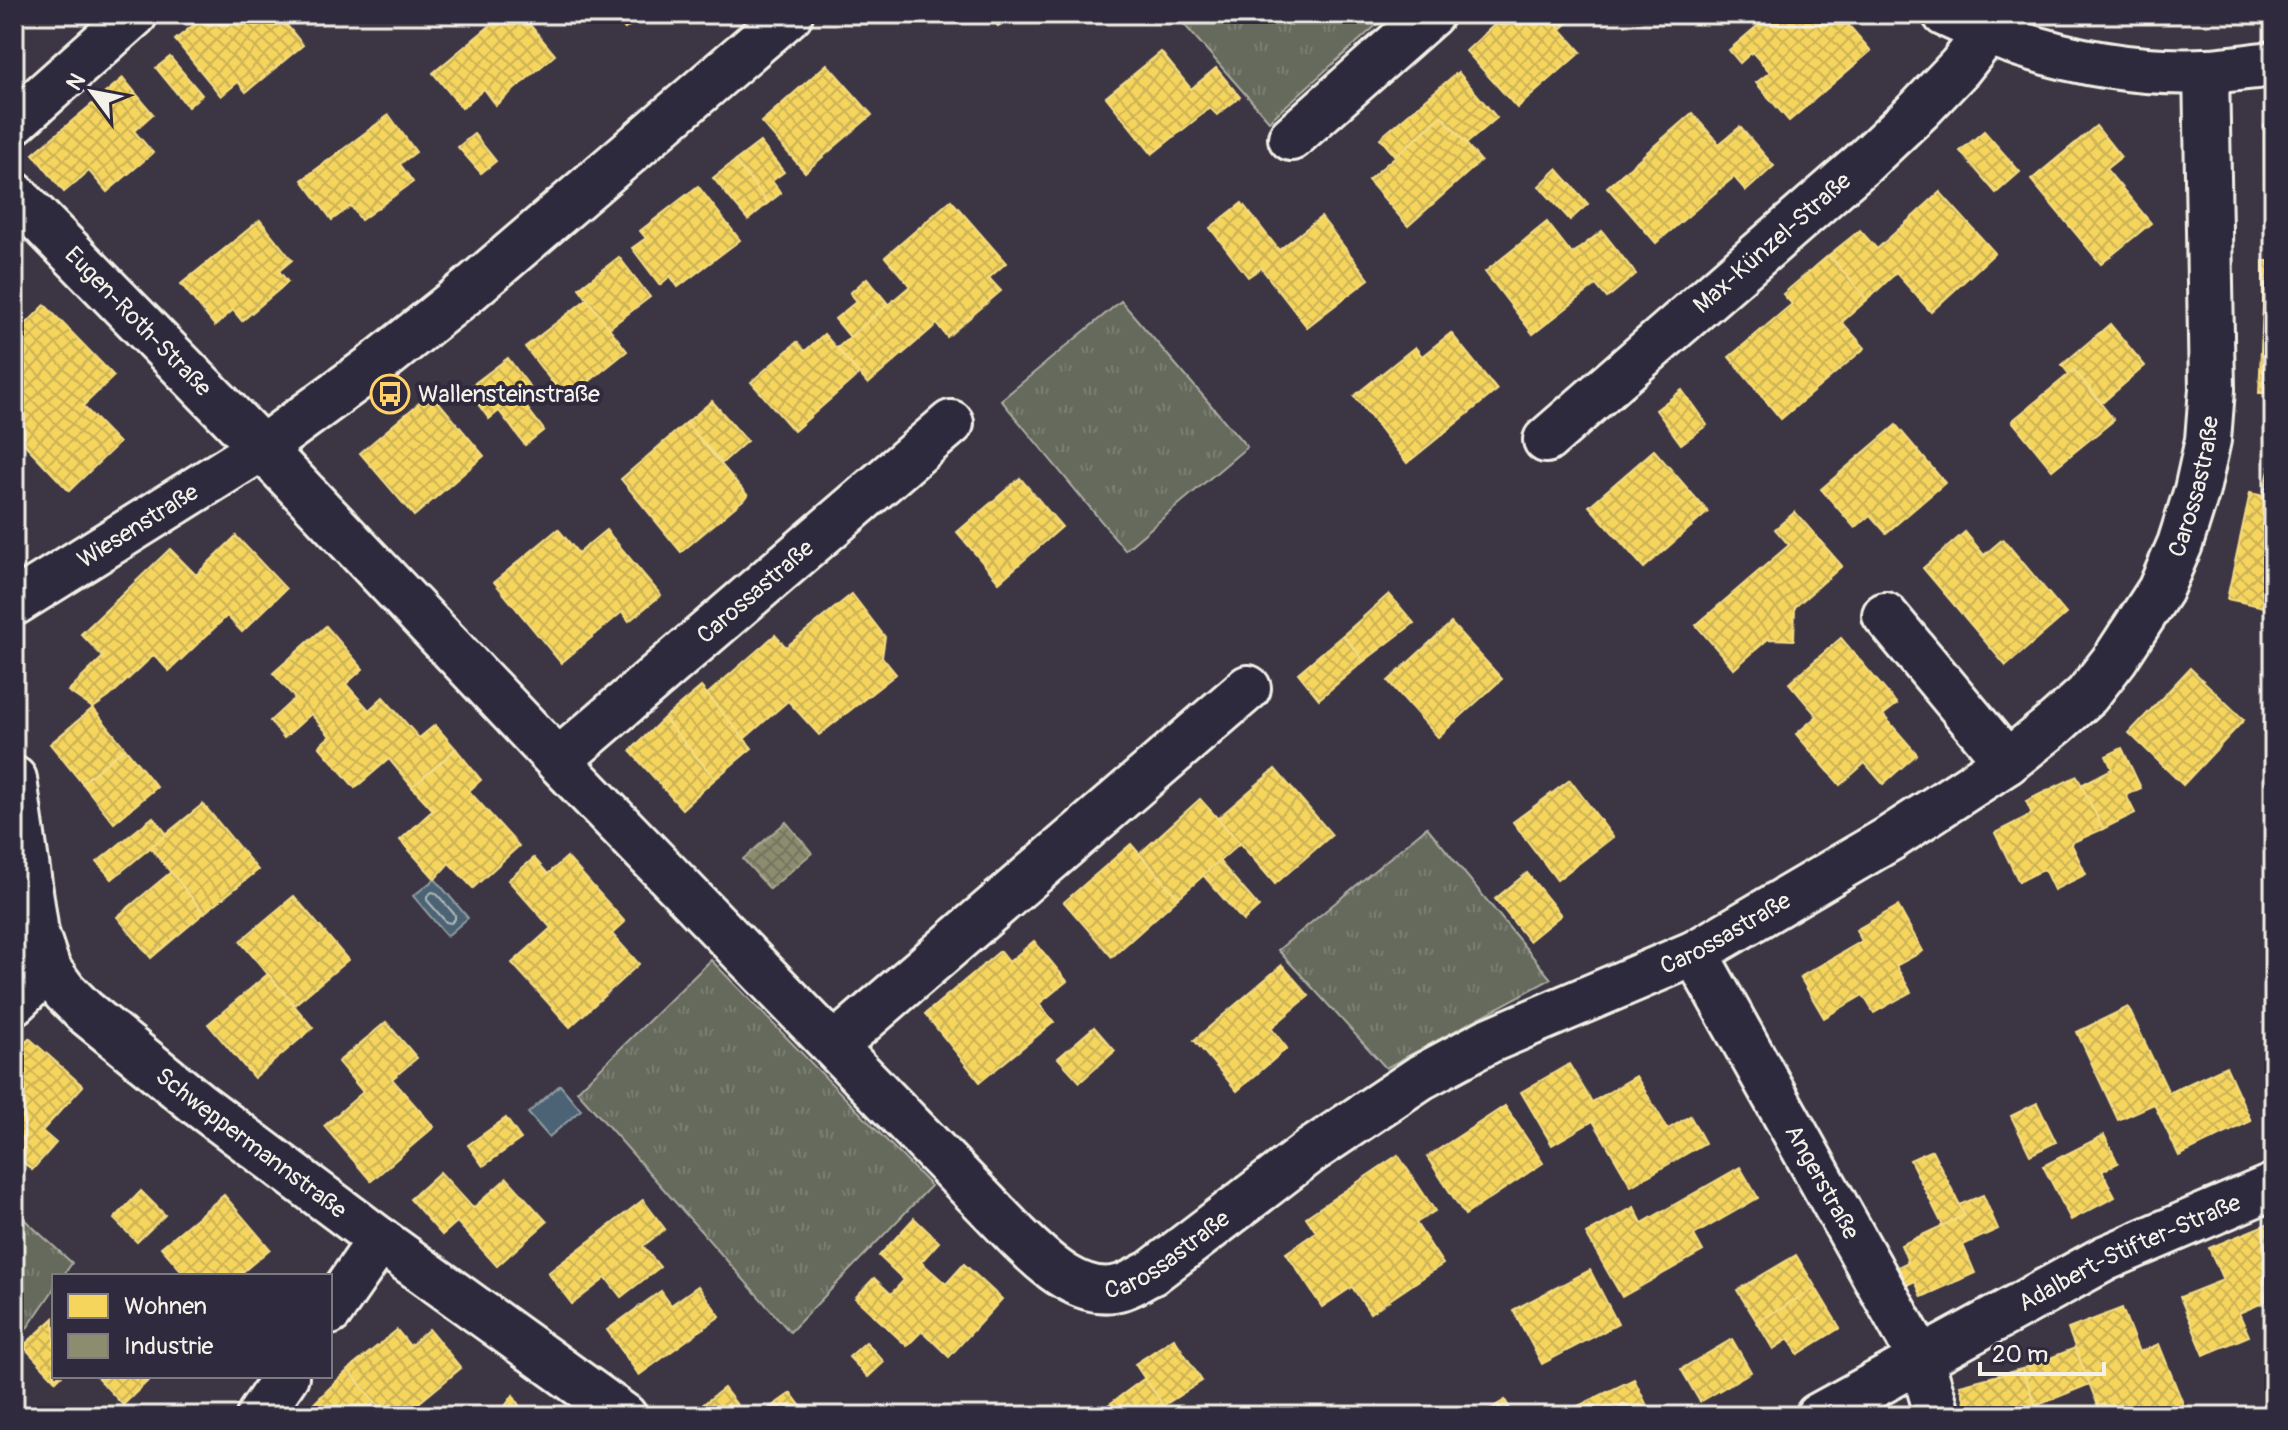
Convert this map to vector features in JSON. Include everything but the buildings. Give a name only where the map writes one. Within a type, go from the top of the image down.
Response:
[{"type":"street","points":[[262,448],[374,366],[469,290],[790,14]]},
{"type":"street","points":[[1291,138],[1431,14]]},
{"type":"street","points":[[1945,14],[1986,24],[2049,54],[2097,64],[2206,71],[2274,64]]},
{"type":"street","points":[[14,122],[108,22]]},
{"type":"street","name":"Max-Künzel-Straße","points":[[1546,440],[1862,164],[1960,67],[1986,24]]},
{"type":"street","name":"Carossastraße","points":[[262,448],[558,761],[1045,1263],[1062,1276],[1084,1285],[1107,1289],[1122,1287],[1151,1273],[1312,1150],[1421,1077],[1488,1041],[1695,953],[1889,839],[2007,762],[2087,695],[2115,659],[2160,590],[2180,544],[2208,440],[2212,389],[2206,71]]},
{"type":"street","name":"Eugen-Roth-Straße","points":[[14,194],[262,448]]},
{"type":"street","name":"Carossastraße","points":[[558,761],[951,423]]},
{"type":"street","name":"Wiesenstraße","points":[[14,603],[262,448]]},
{"type":"street","points":[[1885,615],[2007,762]]},
{"type":"street","points":[[835,1045],[1248,688]]},
{"type":"street","name":"Schweppermannstraße","points":[[14,779],[36,933],[48,969],[65,992],[197,1103],[624,1416]]},
{"type":"street","name":"Angerstraße","points":[[1695,953],[1921,1359],[1938,1416]]},
{"type":"street","points":[[14,1002],[48,969]]},
{"type":"street","name":"Adalbert-Stifter-Straße","points":[[1818,1416],[2106,1258],[2274,1186]]},
{"type":"street","points":[[332,1309],[380,1240]]},
{"type":"street","points":[[259,1416],[285,1378]]},
{"type":"green space","points":[[1175,14],[1374,14],[1381,21],[1269,121]]},
{"type":"green space","points":[[1121,301],[1247,447],[1125,550],[1001,400]]},
{"type":"green space","points":[[1427,827],[1551,979],[1386,1068],[1278,950]]},
{"type":"green space","points":[[711,960],[931,1186],[790,1332],[577,1091]]},
{"type":"green space","points":[[14,1210],[72,1263],[64,1274],[52,1274],[52,1292],[14,1347]]},
{"type":"water","points":[[435,879],[468,918],[447,936],[413,896]]},
{"type":"water","points":[[560,1085],[581,1110],[549,1137],[528,1113]]},
{"type":"place","name":"Wallensteinstraße","points":[[390,394]]}]
